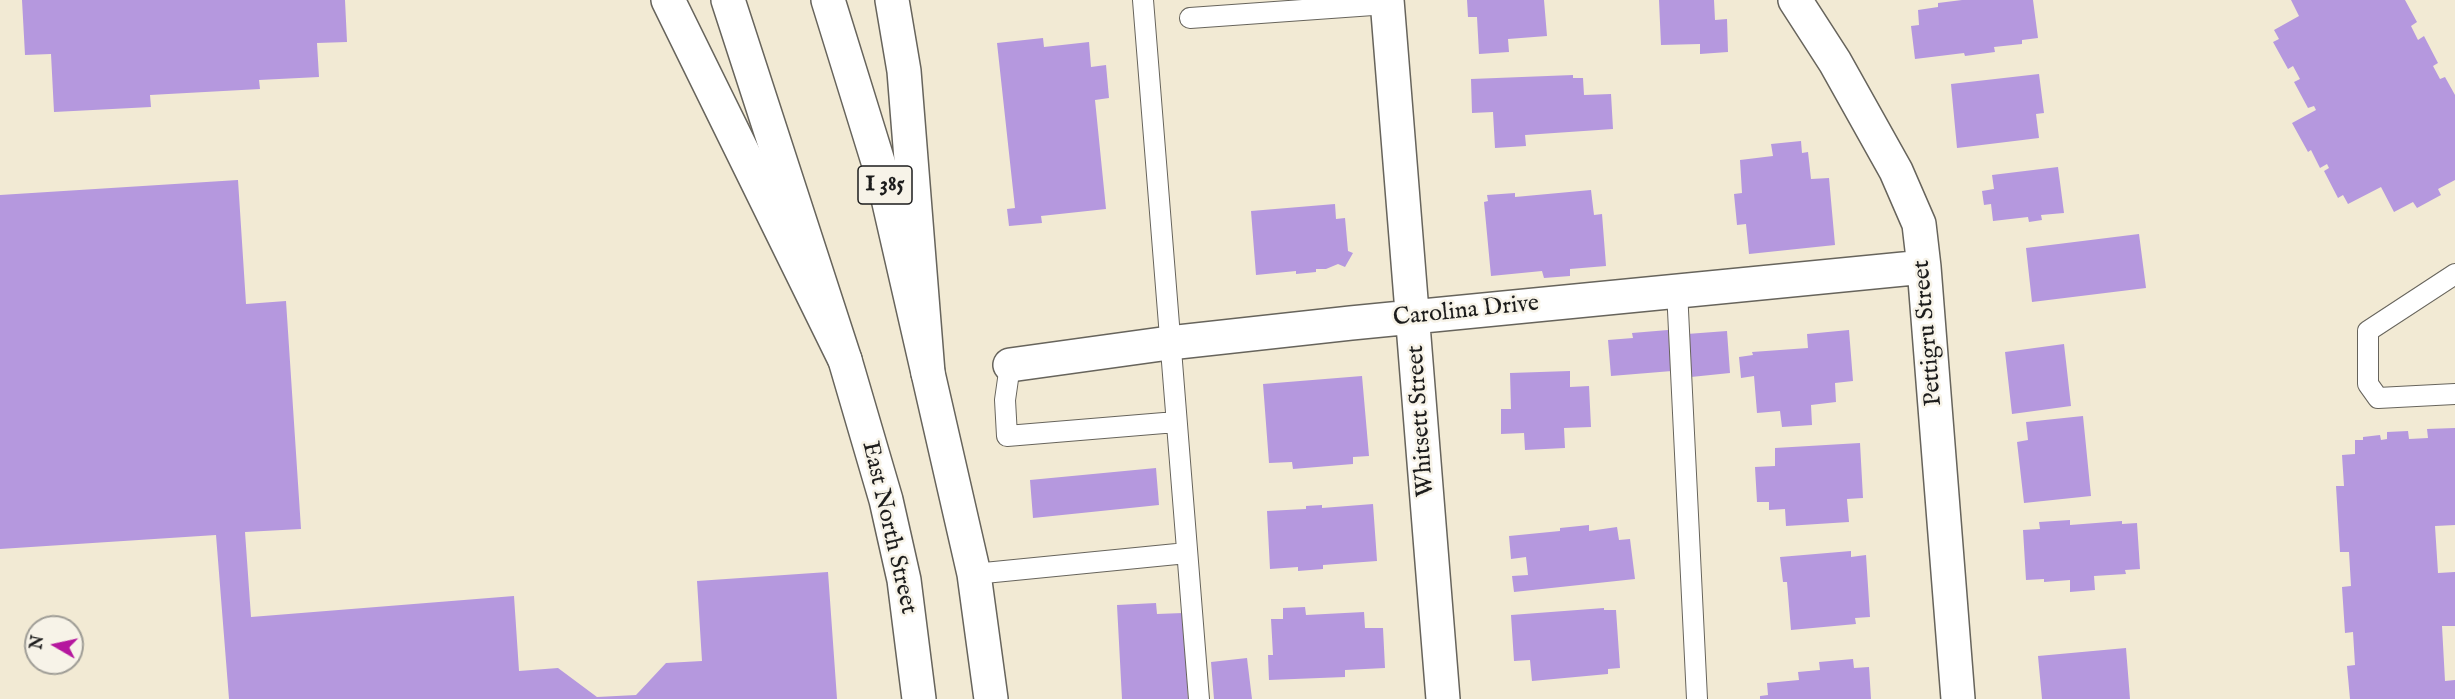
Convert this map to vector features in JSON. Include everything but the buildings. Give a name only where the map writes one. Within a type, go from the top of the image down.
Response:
[{"type":"main road","points":[[668,0],[845,360]]},
{"type":"main road","points":[[728,0],[845,360]]},
{"type":"main road","name":"I 385","points":[[828,0],[884,181],[928,373]]},
{"type":"main road","points":[[892,0],[904,71],[928,373],[974,574],[991,699]]},
{"type":"main road","name":"Pettigru Street","points":[[1795,0],[1896,171],[1919,224],[1958,699]]},
{"type":"main road","name":"Whitsett Street","points":[[1387,2],[1443,699]]},
{"type":"main road","name":"Carolina Drive","points":[[1010,365],[1169,343],[1677,290],[1924,267]]},
{"type":"main road","name":"East North Street","points":[[845,360],[886,500],[904,580],[919,699]]},
{"type":"lane","points":[[1143,0],[1199,699]]},
{"type":"lane","points":[[1190,18],[1387,2]]},
{"type":"lane","points":[[2455,274],[2368,331],[2368,384],[2378,398],[2455,394]]},
{"type":"lane","points":[[1677,290],[1697,699]]},
{"type":"lane","points":[[1010,365],[1005,400],[1007,436],[1176,422]]},
{"type":"lane","points":[[974,574],[1187,553]]}]
